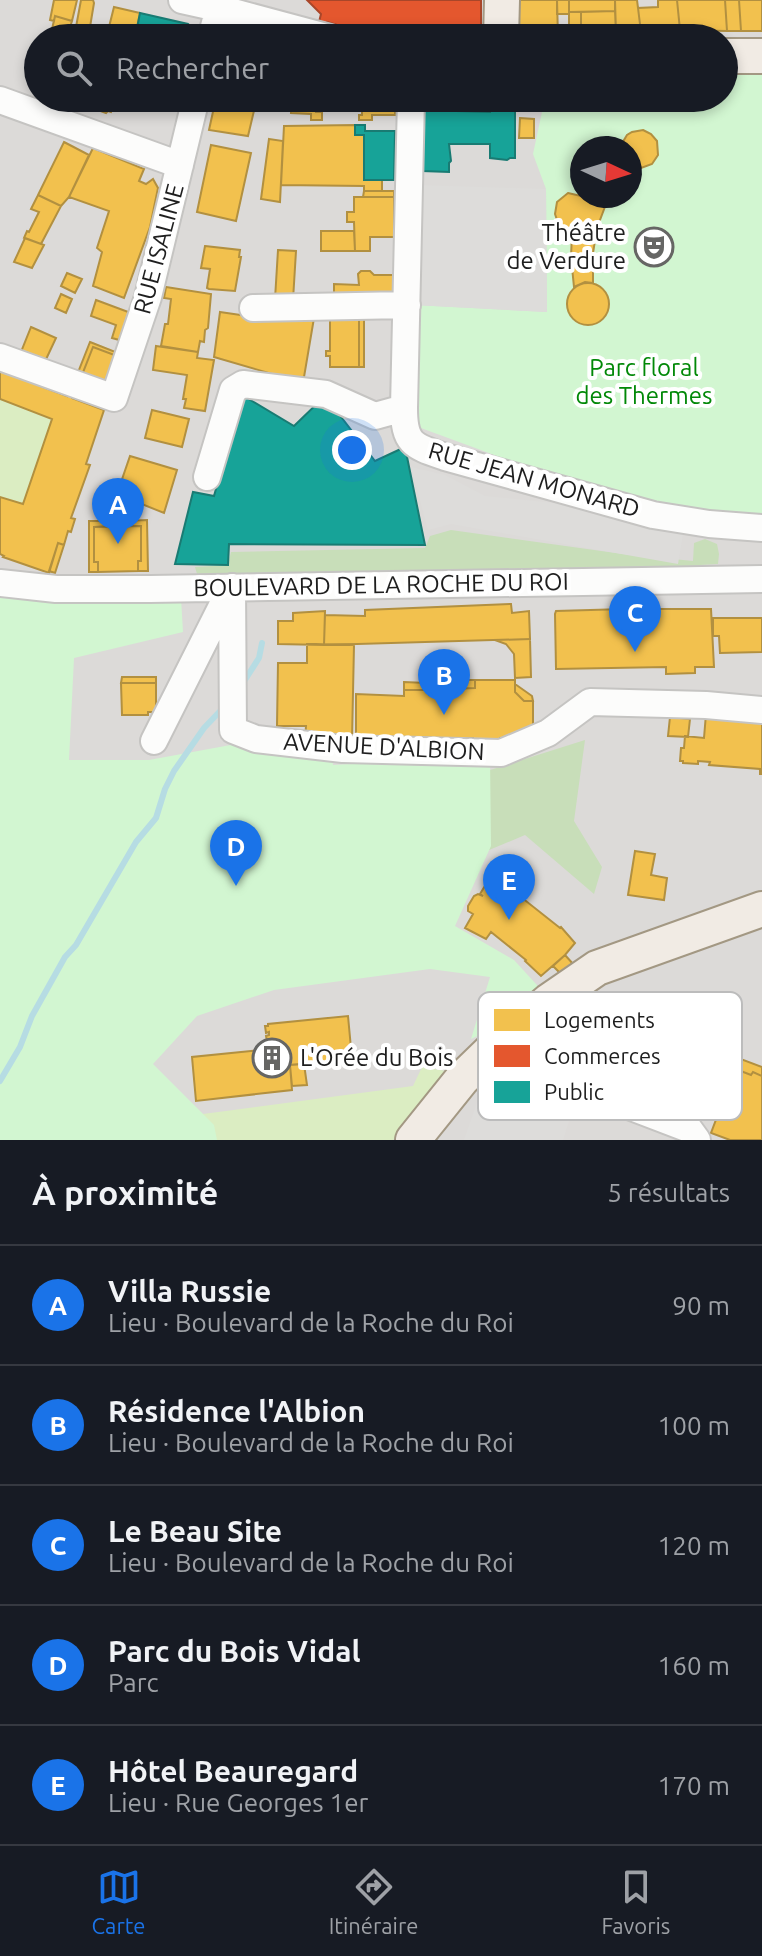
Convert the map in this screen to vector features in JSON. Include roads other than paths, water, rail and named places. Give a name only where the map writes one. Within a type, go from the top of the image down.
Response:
[{"type":"main road","points":[[501,24],[502,0]]},
{"type":"main road","points":[[738,56],[762,56]]},
{"type":"main road","points":[[562,992],[597,968],[762,909]]},
{"type":"main road","points":[[413,1140],[478,1063]]},
{"type":"street","points":[[182,0],[220,4],[281,24]]},
{"type":"street","points":[[215,24],[220,4]]},
{"type":"street","points":[[0,100],[24,109]]},
{"type":"street","points":[[33,112],[180,165]]},
{"type":"street","name":"RUE ISALINE","points":[[0,357],[114,398],[148,297],[193,112]]},
{"type":"street","name":"RUE JEAN MONARD","points":[[411,112],[406,435],[413,443],[436,454],[653,515],[762,528]]},
{"type":"street","points":[[253,308],[407,305]]},
{"type":"street","points":[[207,477],[233,390],[243,384],[326,394],[375,416],[404,408]]},
{"type":"street","name":"BOULEVARD DE LA ROCHE DU ROI","points":[[0,583],[56,589],[762,579]]},
{"type":"street","points":[[154,741],[232,587]]},
{"type":"street","name":"AVENUE D'ALBION","points":[[232,587],[233,730],[256,739],[343,749],[501,753],[548,733],[590,702],[762,710]]},
{"type":"street","points":[[665,1120],[689,1129],[697,1140]]},
{"type":"waterway","points":[[243,683],[259,658],[262,643]]},
{"type":"waterway","points":[[0,1081],[65,957],[76,945],[136,842],[156,818],[174,771],[204,728],[224,707]]},
{"type":"place","name":"Théâtre de Verdure","points":[[654,247]]},
{"type":"place","name":"Villa Russie","points":[[118,544]]},
{"type":"place","name":"Le Beau Site","points":[[635,652]]},
{"type":"place","name":"Résidence l'Albion","points":[[444,715]]},
{"type":"place","name":"Parc du Bois Vidal","points":[[236,886]]},
{"type":"place","name":"Hôtel Beauregard","points":[[509,920]]},
{"type":"place","name":"L'Orée du Bois","points":[[272,1058]]},
{"type":"park label","name":"Parc floral des Thermes","points":[[644,382]]}]
